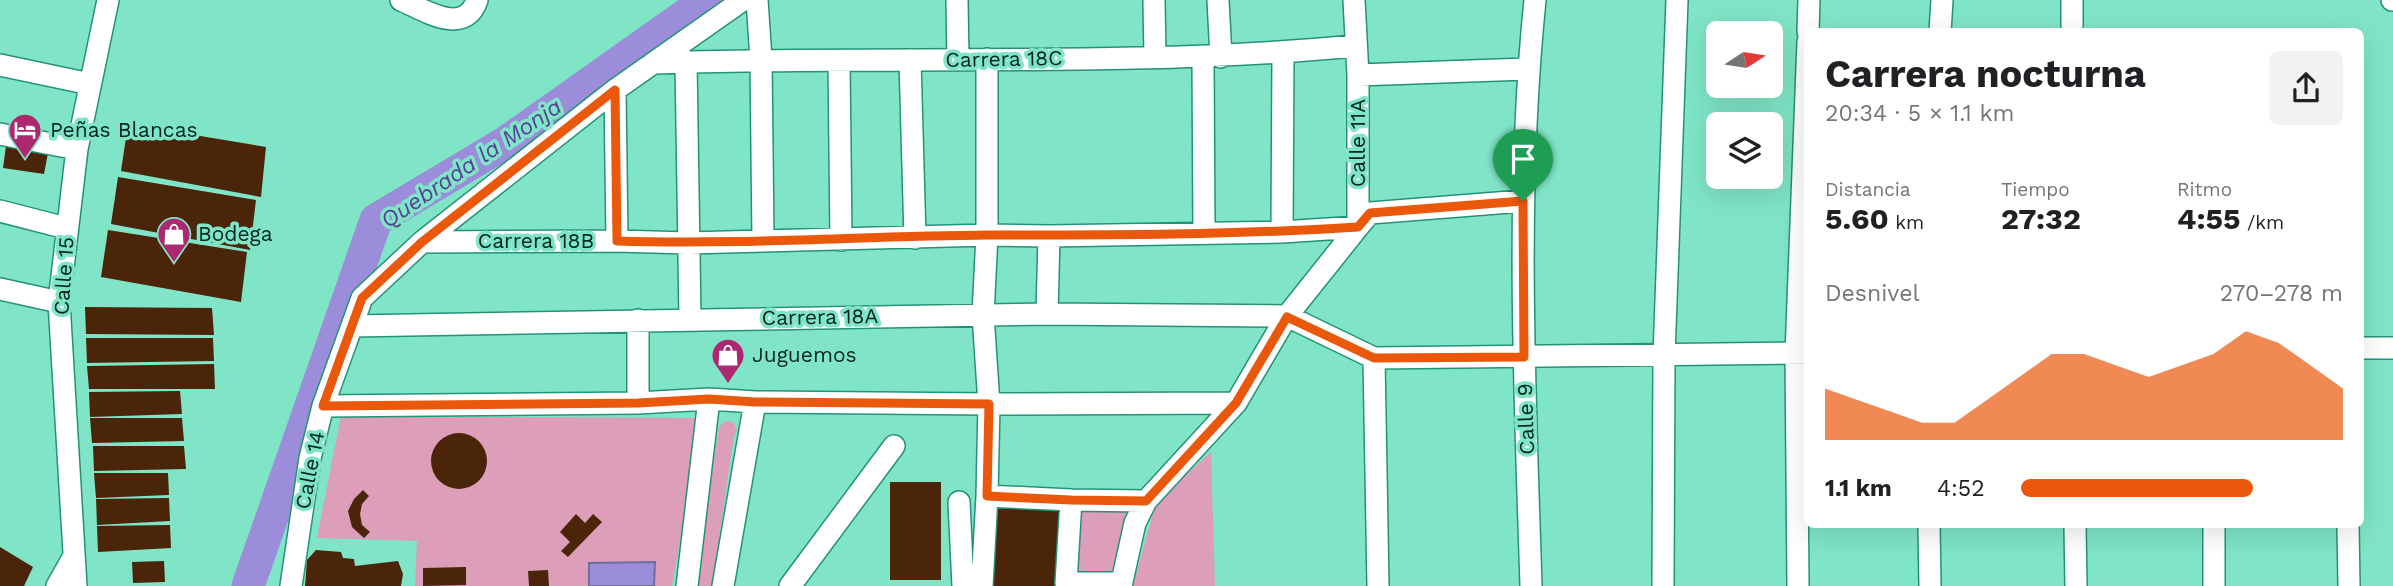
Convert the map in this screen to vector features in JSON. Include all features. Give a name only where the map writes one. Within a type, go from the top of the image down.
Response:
[{"type":"street","name":"Calle 15","points":[[76,586],[59,302],[77,149],[108,0]]},
{"type":"street","points":[[401,0],[441,19],[450,20],[468,15],[477,0]]},
{"type":"street","name":"Calle 14","points":[[291,586],[310,458],[323,406],[362,298],[422,242],[615,90],[743,0]]},
{"type":"street","points":[[757,0],[761,60],[763,240]]},
{"type":"street","points":[[957,0],[958,60]]},
{"type":"street","points":[[1154,0],[1155,57]]},
{"type":"street","points":[[1204,233],[1212,57],[1218,0]]},
{"type":"street","name":"Calle 11A","points":[[1354,0],[1358,75],[1358,227]]},
{"type":"street","name":"Calle 9","points":[[1531,586],[1524,357],[1523,201],[1528,69],[1535,0]]},
{"type":"street","points":[[1663,586],[1664,356],[1677,0]]},
{"type":"street","points":[[1808,28],[1809,0]]},
{"type":"street","points":[[1940,28],[1942,0]]},
{"type":"street","points":[[2072,0],[2072,28]]},
{"type":"street","name":"Carrera 18C","points":[[653,62],[1212,57],[1355,47]]},
{"type":"street","points":[[1282,232],[1283,53]]},
{"type":"street","points":[[982,586],[989,404],[983,315],[987,235],[987,59]]},
{"type":"street","points":[[910,60],[915,238]]},
{"type":"street","points":[[686,61],[690,319]]},
{"type":"street","points":[[839,61],[841,240]]},
{"type":"street","points":[[0,65],[90,84]]},
{"type":"street","points":[[1358,75],[1528,69]]},
{"type":"street","points":[[615,90],[617,241]]},
{"type":"street","points":[[0,134],[77,149]]},
{"type":"street","name":"Carrera 18B","points":[[422,242],[688,243],[987,235],[1282,232],[1358,227],[1370,213],[1523,201]]},
{"type":"street","points":[[0,211],[66,228]]},
{"type":"street","points":[[1071,500],[1066,583],[1121,585],[1135,523],[1146,501],[1236,403],[1287,317],[1358,227]]},
{"type":"street","points":[[1047,314],[1049,236]]},
{"type":"street","points":[[1798,586],[1804,250]]},
{"type":"street","points":[[0,289],[59,302]]},
{"type":"street","name":"Carrera 18A","points":[[352,326],[1047,314],[1287,317]]},
{"type":"street","points":[[1287,317],[1374,358],[1802,354]]},
{"type":"street","points":[[638,320],[638,403]]},
{"type":"street","points":[[2364,348],[2393,348]]},
{"type":"street","points":[[1374,358],[1378,586]]},
{"type":"street","points":[[323,406],[638,403],[709,399],[755,402],[989,404],[1236,403]]},
{"type":"street","points":[[687,586],[709,399]]},
{"type":"street","points":[[723,586],[755,402]]},
{"type":"street","points":[[790,586],[894,446]]},
{"type":"street","points":[[987,496],[1146,501]]},
{"type":"street","points":[[958,502],[963,586]]},
{"type":"street","points":[[1929,528],[1930,586]]},
{"type":"street","points":[[2075,528],[2076,586]]},
{"type":"street","points":[[2214,528],[2214,586]]},
{"type":"street","points":[[2348,528],[2349,586]]},
{"type":"street","points":[[57,586],[74,555]]},
{"type":"shaded area","points":[[341,416],[702,418],[672,586],[415,586],[417,541],[317,538]]},
{"type":"shaded area","points":[[730,421],[734,423],[737,431],[734,436],[712,586],[696,586],[719,427]]},
{"type":"shaded area","points":[[1211,452],[1215,586],[1133,586],[1156,502]]},
{"type":"shaded area","points":[[1078,508],[1132,509],[1115,576],[1074,577]]},
{"type":"shaded area","points":[[655,562],[654,586],[589,586],[589,563]]},
{"type":"building","name":"Bodega","points":[[128,124],[266,147],[261,197],[121,171]]},
{"type":"building","name":"Peñas Blancas","points":[[6,146],[48,153],[44,174],[3,168]]},
{"type":"building","name":"Bodega","points":[[118,177],[256,200],[250,250],[111,224]]},
{"type":"building","name":"Bodega","points":[[108,230],[247,252],[241,302],[101,277]]},
{"type":"building","name":"Bodega","points":[[85,307],[212,308],[214,335],[86,334]]},
{"type":"building","points":[[86,338],[213,338],[214,361],[87,363]]},
{"type":"building","points":[[214,364],[215,389],[89,389],[87,366]]},
{"type":"building","points":[[180,391],[182,414],[90,417],[89,392]]},
{"type":"building","points":[[90,418],[182,418],[184,441],[92,443]]},
{"type":"building","points":[[459,433],[470,435],[479,441],[485,450],[485,472],[479,481],[470,487],[459,489],[448,487],[439,481],[433,472],[431,461],[433,450],[439,441],[448,435]]},
{"type":"building","points":[[93,446],[184,446],[186,469],[94,471]]},
{"type":"building","points":[[94,473],[168,473],[169,495],[96,498]]},
{"type":"building","points":[[890,482],[941,482],[941,580],[890,580]]},
{"type":"building","points":[[363,490],[369,496],[362,504],[360,514],[362,525],[370,532],[364,538],[352,527],[348,511]]},
{"type":"building","points":[[169,498],[170,521],[97,525],[96,499]]},
{"type":"building","points":[[987,506],[1062,507],[1059,586],[985,586]]},
{"type":"building","points":[[576,514],[585,523],[593,514],[602,522],[568,557],[561,551],[570,542],[560,532]]},
{"type":"building","points":[[170,525],[171,548],[98,552],[97,526]]},
{"type":"building","points":[[0,547],[33,567],[24,586],[0,586]]},
{"type":"building","points":[[316,550],[341,552],[343,558],[354,559],[355,566],[398,561],[403,574],[401,586],[305,586],[307,560]]},
{"type":"building","points":[[164,561],[165,582],[133,583],[132,562]]},
{"type":"building","points":[[466,567],[466,585],[423,586],[423,568]]},
{"type":"building","points":[[548,570],[549,586],[529,586],[528,571]]},
{"type":"waterway","name":"Quebrada la Monja","points":[[248,586],[376,220],[505,143],[707,0]]},
{"type":"place","name":"Peñas Blancas","points":[[25,160]]},
{"type":"place","name":"Bodega","points":[[174,264]]},
{"type":"place","name":"Juguemos","points":[[728,385]]},
{"type":"route","points":[[615,90],[617,241],[688,243],[987,235],[1282,232],[1358,227],[1370,213],[1523,201],[1524,357],[1374,358],[1287,317],[1236,403],[1146,501],[987,496],[989,404],[755,402],[709,399],[638,403],[323,406],[362,298],[422,242],[615,90]]}]
